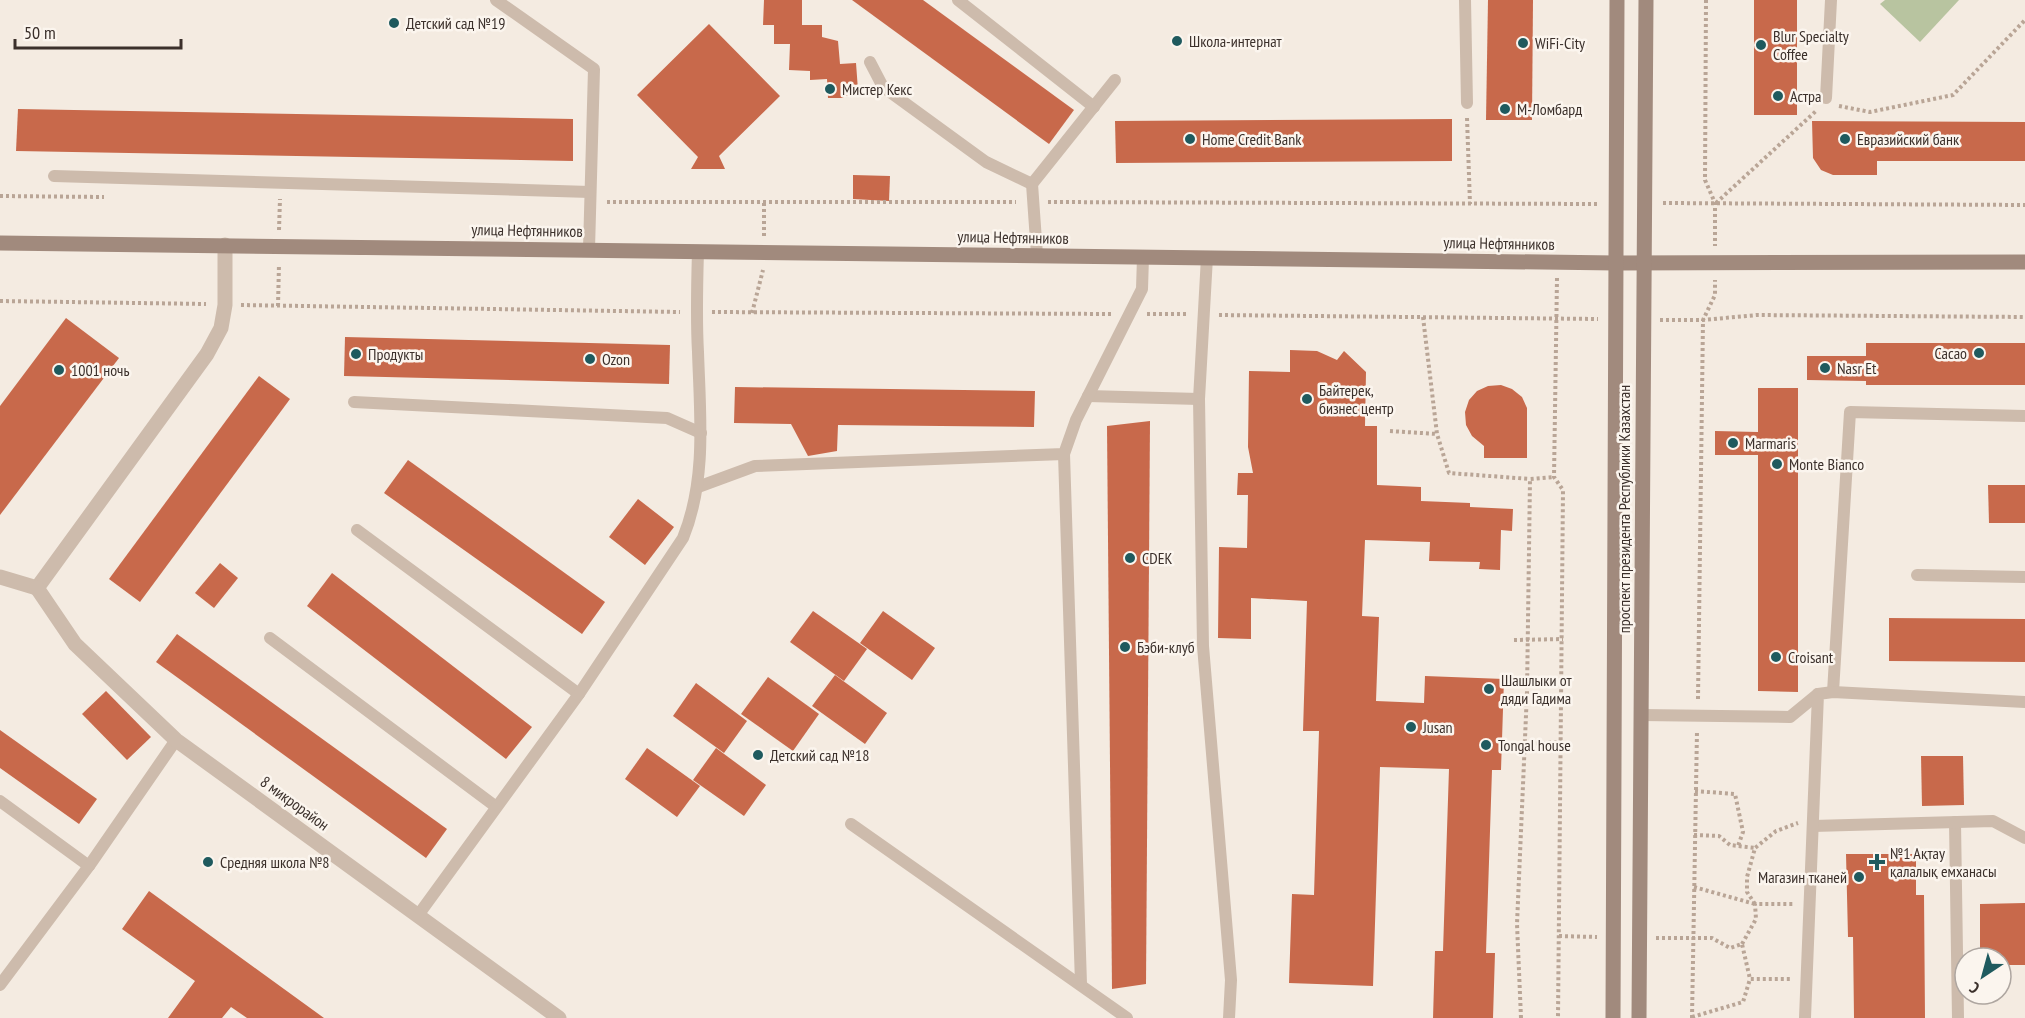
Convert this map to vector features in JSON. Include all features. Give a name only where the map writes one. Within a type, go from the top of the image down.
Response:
[{"type":"main road","name":"проспект президента Республики Казахстан","points":[[1613,1018],[1617,0]]},
{"type":"main road","name":"проспект президента Республики Казахстан","points":[[1639,1018],[1646,0]]},
{"type":"main road","name":"улица Нефтянников","points":[[0,243],[1616,263],[2025,261]]},
{"type":"street","points":[[0,577],[37,588],[207,354],[221,328],[225,305],[225,246]]},
{"type":"street","name":"8 микрорайон","points":[[37,588],[75,644],[177,740],[559,1018]]},
{"type":"lane","points":[[496,0],[594,69],[589,249]]},
{"type":"lane","points":[[958,0],[1094,107]]},
{"type":"lane","points":[[1465,0],[1467,103]]},
{"type":"lane","points":[[1823,103],[1831,0]]},
{"type":"lane","points":[[870,62],[883,87],[986,162],[1032,184]]},
{"type":"lane","points":[[1036,255],[1032,184],[1115,80]]},
{"type":"lane","points":[[54,176],[589,197]]},
{"type":"lane","points":[[419,914],[495,806],[579,694],[683,538],[694,512],[701,434],[696,312],[698,251]]},
{"type":"lane","points":[[1081,984],[1064,454],[1076,420],[1142,289],[1143,256]]},
{"type":"lane","points":[[1207,257],[1198,399],[1203,646],[1231,980],[1229,1018]]},
{"type":"lane","points":[[1088,396],[1198,399]]},
{"type":"lane","points":[[354,402],[667,418],[701,434]]},
{"type":"lane","points":[[1833,692],[1850,412],[2025,416]]},
{"type":"lane","points":[[698,487],[755,466],[1064,454]]},
{"type":"lane","points":[[357,530],[579,694]]},
{"type":"lane","points":[[1917,575],[2025,577]]},
{"type":"lane","points":[[270,638],[495,806]]},
{"type":"lane","points":[[1641,715],[1790,717],[1818,694],[1833,692],[2025,702]]},
{"type":"lane","points":[[1805,1018],[1818,694]]},
{"type":"lane","points":[[0,985],[89,866],[177,740]]},
{"type":"lane","points":[[0,801],[89,866]]},
{"type":"lane","points":[[1813,822],[1994,821],[2025,838]]},
{"type":"lane","points":[[1955,822],[1958,1018]]},
{"type":"lane","points":[[852,824],[1127,1018]]},
{"type":"path","points":[[1706,0],[1706,180],[1715,203],[1715,295],[1703,320],[1692,1017],[1743,1002],[1750,979],[1742,944],[1756,919],[1755,904],[1747,892],[1747,877],[1755,848],[1776,831],[1813,822]]},
{"type":"path","points":[[1838,105],[1870,112],[1953,96],[2025,20]]},
{"type":"path","points":[[1467,103],[1470,204]]},
{"type":"path","points":[[1715,203],[1823,103]]},
{"type":"path","points":[[0,196],[105,197]]},
{"type":"path","points":[[589,197],[1034,202],[1616,204]]},
{"type":"path","points":[[268,199],[291,199]]},
{"type":"path","points":[[1644,203],[2025,205]]},
{"type":"path","points":[[1557,262],[1554,477],[1563,490],[1558,1018]]},
{"type":"path","points":[[0,301],[696,312],[1423,316],[1617,320]]},
{"type":"path","points":[[1644,320],[1703,320],[1757,315],[2025,317]]},
{"type":"path","points":[[1423,316],[1437,434],[1449,473],[1530,479],[1554,477]]},
{"type":"path","points":[[1390,431],[1437,434]]},
{"type":"path","points":[[1521,1018],[1517,924],[1525,744],[1530,479]]},
{"type":"path","points":[[1514,640],[1563,639]]},
{"type":"path","points":[[1506,745],[1562,742]]},
{"type":"path","points":[[1695,791],[1734,794],[1743,832],[1738,846]]},
{"type":"path","points":[[1694,835],[1719,836],[1730,845],[1755,848]]},
{"type":"path","points":[[1694,886],[1755,904],[1810,903]]},
{"type":"path","points":[[1639,939],[1693,937],[1712,938],[1730,948],[1742,944]]},
{"type":"path","points":[[1750,979],[1807,979]]},
{"type":"green space","points":[[1885,0],[1959,0],[1920,42],[1880,4]]},
{"type":"building","points":[[764,0],[802,0],[802,25],[822,25],[822,37],[838,41],[840,64],[856,63],[858,90],[842,98],[828,98],[827,79],[810,80],[810,71],[789,70],[790,44],[774,44],[774,25],[763,25]]},
{"type":"building","points":[[852,0],[923,0],[1074,110],[1049,144]]},
{"type":"building","points":[[1488,0],[1533,0],[1532,120],[1486,120]]},
{"type":"building","points":[[1754,0],[1797,0],[1797,115],[1754,115]]},
{"type":"building","points":[[709,24],[780,96],[719,156],[725,169],[691,169],[698,157],[637,95]]},
{"type":"building","points":[[18,109],[573,119],[573,161],[16,151]]},
{"type":"building","points":[[1452,119],[1452,161],[1116,163],[1115,121]]},
{"type":"building","points":[[1812,121],[2025,122],[2025,161],[1877,161],[1877,175],[1833,175],[1821,170],[1813,158]]},
{"type":"building","points":[[853,175],[890,176],[889,201],[853,199]]},
{"type":"building","points":[[66,318],[119,358],[0,515],[0,406]]},
{"type":"building","points":[[345,337],[670,345],[669,384],[344,376]]},
{"type":"building","points":[[1866,343],[2025,343],[2025,385],[1866,385],[1866,381],[1807,380],[1807,356],[1866,356]]},
{"type":"building","points":[[1290,350],[1317,351],[1337,360],[1344,351],[1366,372],[1365,426],[1377,426],[1377,485],[1421,487],[1421,501],[1470,503],[1470,507],[1513,509],[1512,531],[1501,530],[1500,570],[1479,569],[1480,562],[1429,561],[1430,542],[1365,540],[1362,616],[1379,617],[1376,701],[1424,703],[1425,676],[1504,679],[1501,770],[1492,770],[1486,953],[1495,953],[1493,1018],[1433,1018],[1435,951],[1443,951],[1449,769],[1380,767],[1373,986],[1289,983],[1292,894],[1314,895],[1319,731],[1303,731],[1307,601],[1251,598],[1251,639],[1218,638],[1219,547],[1247,548],[1248,495],[1237,495],[1238,473],[1253,473],[1248,447],[1249,371],[1290,372]]},
{"type":"building","points":[[259,376],[290,399],[140,602],[109,579]]},
{"type":"building","points":[[1501,385],[1512,389],[1522,397],[1527,408],[1527,458],[1484,458],[1484,446],[1472,436],[1466,425],[1465,412],[1469,400],[1477,391],[1488,386]]},
{"type":"building","points":[[735,387],[1035,391],[1034,427],[838,425],[837,451],[808,456],[791,424],[734,423]]},
{"type":"building","points":[[1758,388],[1798,388],[1798,692],[1758,691],[1758,455],[1715,455],[1715,431],[1758,432]]},
{"type":"building","points":[[1150,421],[1146,984],[1112,989],[1107,426]]},
{"type":"building","points":[[408,460],[605,602],[582,634],[384,493]]},
{"type":"building","points":[[1988,485],[2025,485],[2025,523],[1989,523]]},
{"type":"building","points":[[638,499],[674,527],[645,565],[609,537]]},
{"type":"building","points":[[220,563],[238,578],[214,608],[195,593]]},
{"type":"building","points":[[332,573],[532,727],[506,759],[307,606]]},
{"type":"building","points":[[813,611],[867,649],[844,681],[790,642]]},
{"type":"building","points":[[883,611],[935,648],[912,680],[860,643]]},
{"type":"building","points":[[1889,618],[2025,619],[2025,662],[1889,661]]},
{"type":"building","points":[[177,634],[447,829],[426,858],[156,662]]},
{"type":"building","points":[[835,675],[887,713],[865,744],[812,706]]},
{"type":"building","points":[[768,677],[819,714],[793,751],[741,714]]},
{"type":"building","points":[[696,683],[747,721],[724,753],[673,716]]},
{"type":"building","points":[[106,691],[151,737],[127,760],[82,714]]},
{"type":"building","points":[[0,730],[97,799],[79,824],[0,768]]},
{"type":"building","points":[[647,748],[700,786],[677,817],[625,779]]},
{"type":"building","points":[[716,748],[766,785],[744,816],[693,780]]},
{"type":"building","points":[[1921,756],[1963,756],[1964,805],[1922,806]]},
{"type":"building","points":[[1846,854],[1916,854],[1916,895],[1924,895],[1925,1018],[1854,1018],[1853,937],[1848,937]]},
{"type":"building","points":[[149,891],[324,1018],[247,1018],[231,1007],[222,1018],[168,1018],[195,981],[122,929]]},
{"type":"building","points":[[2025,903],[2025,965],[2013,965],[2013,946],[1980,946],[1980,904]]},
{"type":"place","name":"Детский сад №19","points":[[394,23]]},
{"type":"place","name":"Школа-интернат","points":[[1177,41]]},
{"type":"place","name":"WiFi-City","points":[[1523,43]]},
{"type":"place","name":"Blur Specialty Coffee","points":[[1761,45]]},
{"type":"place","name":"Мистер Кекс","points":[[830,89]]},
{"type":"place","name":"Астра","points":[[1778,96]]},
{"type":"place","name":"М-Ломбард","points":[[1505,109]]},
{"type":"place","name":"Home Credit Bank","points":[[1190,139]]},
{"type":"place","name":"Евразийский банк","points":[[1845,139]]},
{"type":"place","name":"Cacao","points":[[1979,353]]},
{"type":"place","name":"Продукты","points":[[356,354]]},
{"type":"place","name":"Ozon","points":[[590,359]]},
{"type":"place","name":"Nasr Et","points":[[1825,368]]},
{"type":"place","name":"1001 ночь","points":[[59,370]]},
{"type":"place","name":"Байтерек, бизнес центр","points":[[1307,399]]},
{"type":"place","name":"Marmaris","points":[[1733,443]]},
{"type":"place","name":"Monte Bianco","points":[[1777,464]]},
{"type":"place","name":"CDEK","points":[[1130,558]]},
{"type":"place","name":"Бэби-клуб","points":[[1125,647]]},
{"type":"place","name":"Croisant","points":[[1776,657]]},
{"type":"place","name":"Шашлыки от дяди Гадима","points":[[1489,689]]},
{"type":"place","name":"Jusan","points":[[1411,727]]},
{"type":"place","name":"Tongal house","points":[[1486,745]]},
{"type":"place","name":"Детский сад №18","points":[[758,755]]},
{"type":"place","name":"Средняя школа №8","points":[[208,862]]},
{"type":"place","name":"№1 Ақтау қалалық емханасы","points":[[1877,862]]},
{"type":"place","name":"Магазин тканей","points":[[1859,877]]}]
